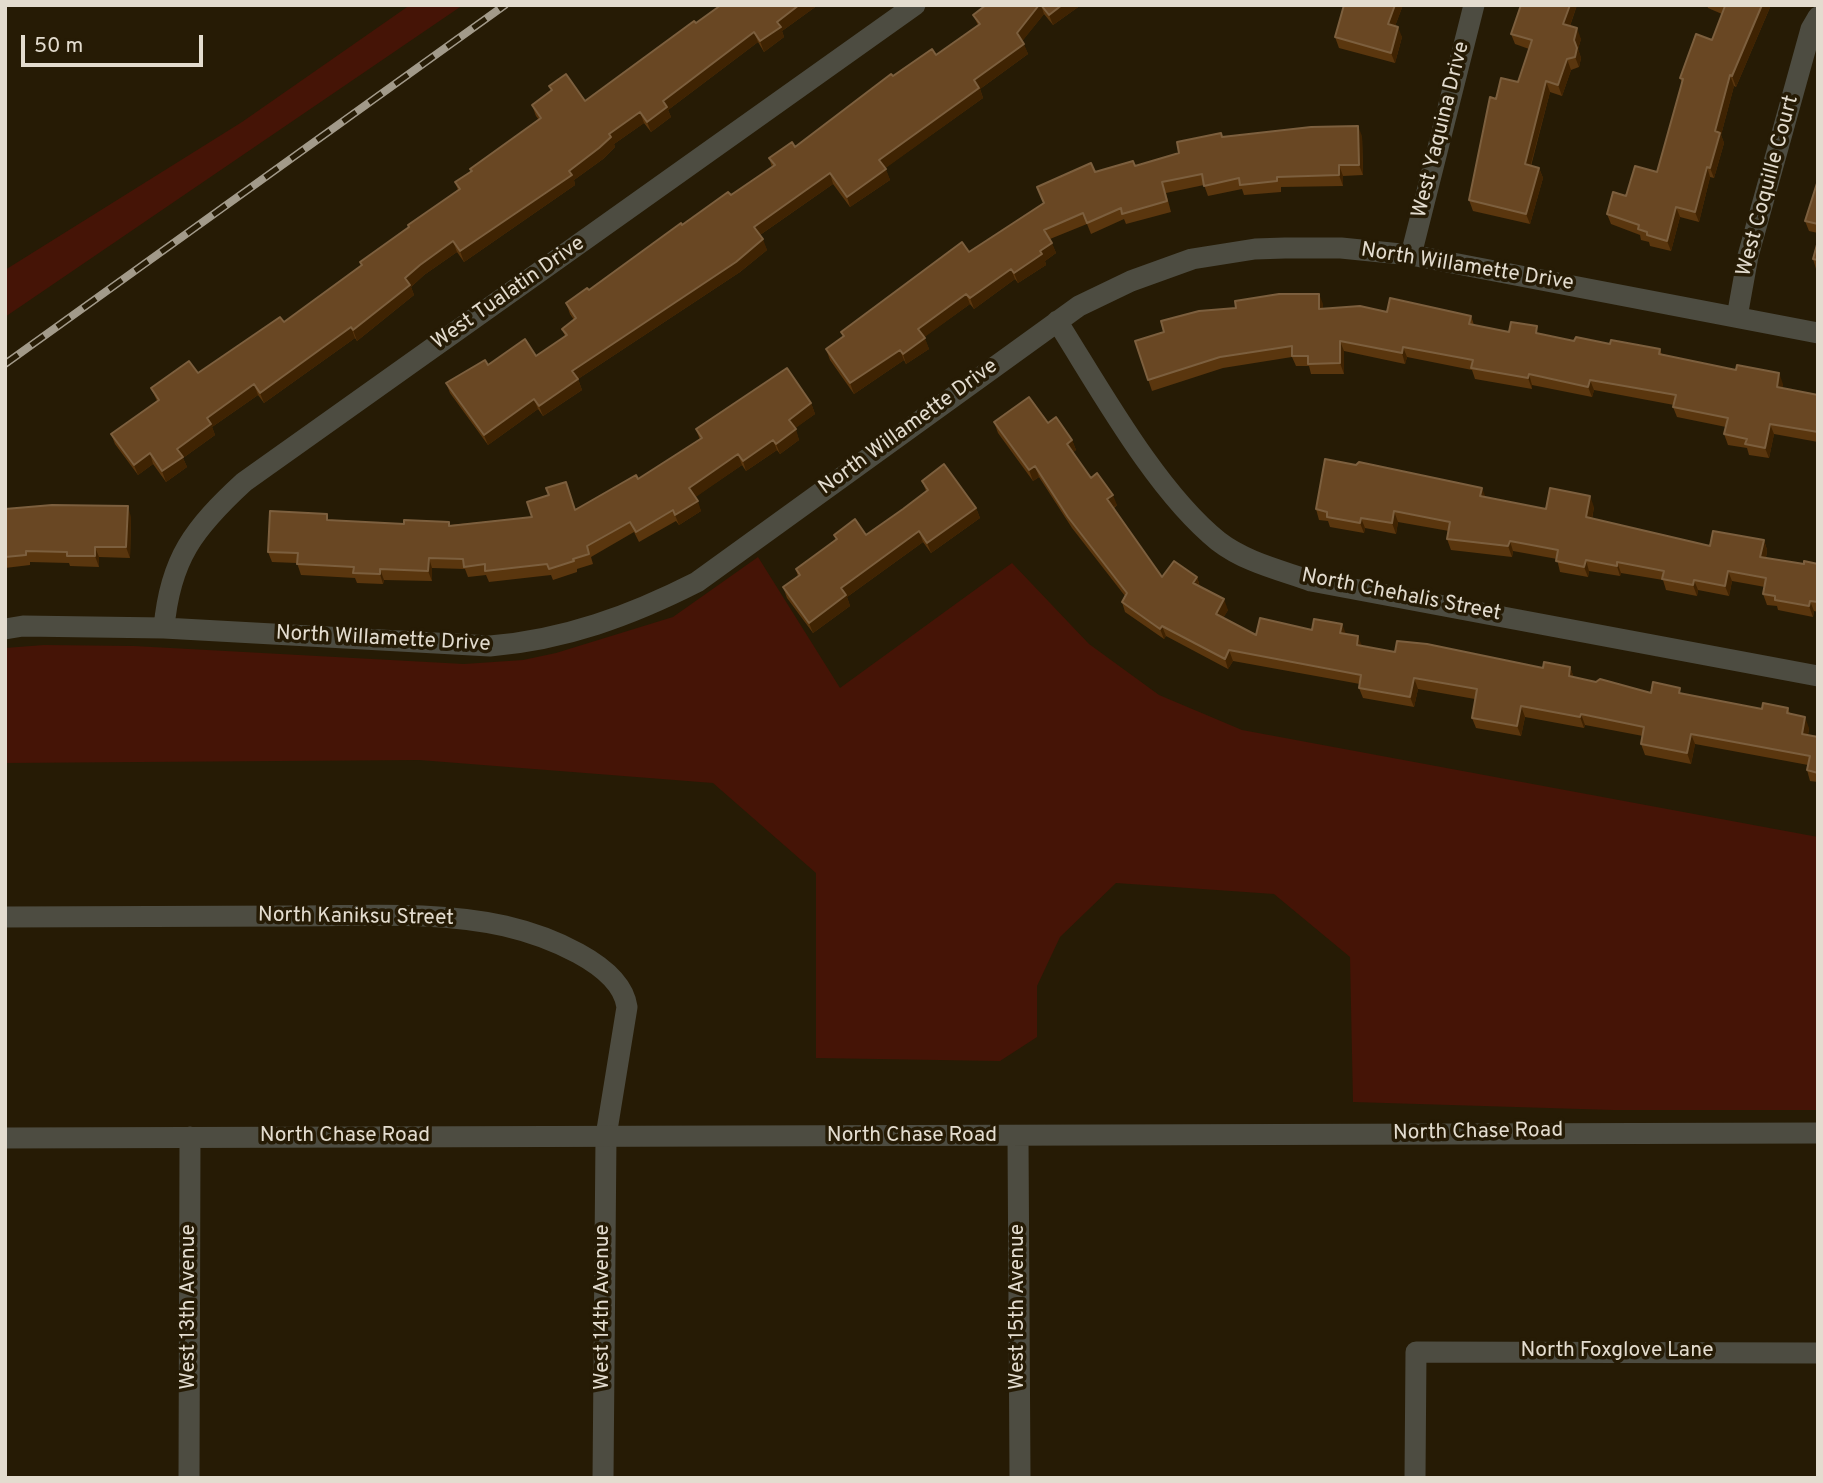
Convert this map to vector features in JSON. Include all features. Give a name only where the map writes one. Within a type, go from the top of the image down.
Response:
[{"type":"street","name":"West Tualatin Drive","points":[[164,628],[167,591],[181,554],[212,511],[244,482],[915,5]]},
{"type":"street","name":"West Yaquina Drive","points":[[1411,255],[1475,5]]},
{"type":"street","name":"West Coquille Court","points":[[1737,317],[1748,256],[1811,29],[1818,17]]},
{"type":"street","name":"North Willamette Drive","points":[[5,629],[23,626],[164,628],[489,646],[533,643],[619,618],[696,582],[1079,306],[1131,281],[1192,259],[1213,255],[1255,249],[1340,248],[1411,255],[1818,333]]},
{"type":"street","name":"North Chehalis Street","points":[[1057,321],[1149,463],[1218,541],[1247,558],[1311,581],[1818,676]]},
{"type":"street","name":"North Kaniksu Street","points":[[5,917],[402,915],[474,921],[548,939],[592,961],[611,977],[626,996],[625,1025],[606,1136]]},
{"type":"street","name":"North Chase Road","points":[[5,1138],[1818,1133]]},
{"type":"street","name":"West 14th Avenue","points":[[603,1478],[606,1136]]},
{"type":"street","name":"West 13th Avenue","points":[[189,1478],[190,1137]]},
{"type":"street","name":"West 15th Avenue","points":[[1018,1137],[1020,1478]]},
{"type":"street","name":"North Foxglove Lane","points":[[1415,1478],[1416,1352],[1818,1353]]},
{"type":"shaded area","points":[[410,5],[463,5],[5,317],[5,270],[242,122]]},
{"type":"shaded area","points":[[758,557],[840,688],[1012,563],[1089,644],[1159,695],[1242,730],[1818,837],[1818,1110],[1613,1110],[1353,1102],[1350,957],[1274,894],[1116,883],[1060,937],[1037,986],[1037,1037],[1000,1061],[816,1058],[816,873],[713,783],[419,760],[5,763],[5,648],[44,645],[134,646],[464,664],[523,660],[556,653],[673,617]]},
{"type":"building","points":[[721,5],[799,5],[777,22],[781,27],[760,41],[754,32],[663,101],[667,107],[647,122],[640,112],[609,134],[611,137],[569,171],[572,175],[460,251],[453,241],[420,265],[405,278],[410,285],[353,330],[351,327],[260,393],[254,384],[207,418],[211,424],[177,449],[183,457],[162,471],[150,453],[134,465],[111,434],[159,400],[151,388],[189,361],[198,373],[280,317],[284,322],[362,265],[360,262],[460,189],[455,182],[472,171],[470,169],[541,118],[532,105],[552,90],[549,86],[566,74],[585,101],[694,21],[696,23]]},
{"type":"building","points":[[986,5],[1039,5],[1017,33],[1024,44],[974,80],[979,88],[879,160],[886,169],[847,197],[830,173],[754,227],[763,239],[736,262],[572,371],[578,379],[539,406],[534,399],[484,435],[446,383],[485,360],[488,365],[525,339],[536,356],[567,335],[562,329],[576,318],[566,303],[587,288],[589,290],[681,223],[682,225],[728,192],[731,195],[775,165],[769,158],[792,142],[795,147],[891,74],[893,76],[932,49],[936,55],[980,24],[973,15]]},
{"type":"building","points":[[1041,5],[1062,5],[1049,15]]},
{"type":"building","points":[[1344,5],[1395,5],[1388,24],[1398,27],[1391,53],[1335,37]]},
{"type":"building","points":[[1521,5],[1570,5],[1563,24],[1577,28],[1574,40],[1577,48],[1575,57],[1567,59],[1558,85],[1546,81],[1525,164],[1539,168],[1526,214],[1469,200],[1490,97],[1496,99],[1501,78],[1518,82],[1532,40],[1511,34]]},
{"type":"building","points":[[1724,5],[1762,5],[1732,76],[1730,75],[1715,131],[1720,133],[1710,168],[1707,167],[1695,212],[1676,207],[1667,241],[1647,235],[1647,232],[1638,229],[1639,225],[1607,214],[1613,192],[1626,196],[1635,166],[1657,172],[1683,79],[1680,78],[1696,34],[1712,40]]},
{"type":"building","points":[[1358,126],[1359,165],[1339,165],[1339,175],[1277,177],[1277,181],[1240,185],[1239,178],[1204,186],[1202,174],[1162,182],[1167,201],[1122,214],[1121,208],[1087,223],[1083,213],[1044,230],[1052,243],[1040,251],[1042,254],[1014,273],[1011,269],[970,298],[966,294],[918,329],[925,338],[903,354],[900,350],[850,383],[826,349],[844,336],[841,332],[962,242],[969,252],[1044,203],[1037,187],[1091,163],[1095,172],[1133,161],[1135,166],[1179,153],[1177,142],[1221,133],[1222,137],[1311,127]]},
{"type":"building","points":[[1818,180],[1818,224],[1805,221]]},
{"type":"building","points":[[1818,241],[1818,260],[1813,259]]},
{"type":"building","points":[[1279,294],[1319,294],[1319,309],[1360,306],[1387,312],[1390,298],[1471,316],[1469,324],[1509,332],[1511,322],[1537,326],[1536,333],[1574,341],[1576,337],[1610,344],[1611,340],[1660,349],[1659,354],[1736,370],[1737,365],[1779,373],[1777,387],[1818,395],[1818,432],[1770,424],[1765,448],[1745,444],[1747,439],[1724,434],[1728,418],[1673,407],[1676,395],[1590,380],[1588,387],[1529,374],[1528,378],[1471,368],[1473,360],[1403,347],[1402,353],[1340,341],[1340,363],[1308,364],[1308,356],[1292,356],[1292,346],[1220,357],[1148,380],[1135,341],[1164,332],[1161,321],[1199,311],[1236,308],[1235,301]]},
{"type":"building","points":[[787,368],[811,403],[789,420],[796,429],[776,444],[773,440],[743,461],[738,454],[689,488],[698,501],[675,515],[673,510],[636,532],[630,522],[587,546],[589,554],[573,559],[574,561],[549,569],[547,564],[485,571],[485,564],[464,567],[463,559],[429,558],[428,571],[380,569],[380,574],[353,573],[354,567],[297,564],[298,553],[268,552],[270,511],[327,514],[327,520],[404,524],[404,520],[449,522],[449,526],[532,517],[527,502],[549,495],[546,488],[566,482],[575,510],[636,475],[638,479],[702,438],[696,429]]},
{"type":"building","points":[[1029,397],[1048,423],[1056,417],[1072,440],[1067,444],[1091,478],[1097,473],[1113,495],[1107,499],[1162,577],[1174,561],[1197,577],[1193,583],[1224,599],[1216,614],[1256,635],[1260,618],[1312,630],[1314,619],[1342,624],[1340,633],[1358,636],[1357,645],[1395,652],[1397,641],[1427,644],[1543,668],[1544,662],[1570,667],[1569,676],[1596,682],[1600,679],[1651,693],[1653,682],[1680,688],[1679,693],[1762,709],[1763,703],[1788,708],[1787,713],[1805,717],[1802,734],[1818,737],[1818,773],[1807,770],[1810,756],[1691,734],[1687,753],[1641,744],[1644,727],[1581,714],[1580,717],[1521,706],[1517,726],[1472,718],[1477,689],[1414,678],[1410,697],[1359,688],[1361,675],[1229,650],[1225,659],[1162,626],[1160,629],[1122,602],[1127,593],[1068,517],[1035,466],[1029,470],[994,422]]},
{"type":"building","points":[[1325,459],[1356,465],[1359,462],[1482,488],[1480,496],[1546,509],[1550,488],[1590,496],[1586,517],[1710,546],[1713,531],[1764,540],[1760,557],[1818,564],[1818,602],[1810,601],[1809,606],[1775,600],[1775,596],[1763,594],[1766,578],[1728,571],[1725,586],[1694,580],[1693,585],[1662,579],[1664,571],[1617,562],[1617,566],[1586,560],[1584,567],[1556,561],[1558,550],[1510,541],[1508,546],[1447,539],[1450,522],[1394,511],[1392,523],[1361,518],[1360,523],[1327,517],[1327,512],[1316,509]]},
{"type":"building","points":[[944,464],[976,508],[927,543],[919,531],[841,588],[846,595],[809,623],[783,587],[800,575],[796,569],[837,539],[834,535],[855,519],[866,535],[903,509],[928,490],[922,481]]},
{"type":"building","points":[[52,505],[128,506],[126,547],[95,547],[95,556],[26,551],[26,555],[5,557],[5,509]]},
{"type":"railway","points":[[5,364],[505,5]]}]
